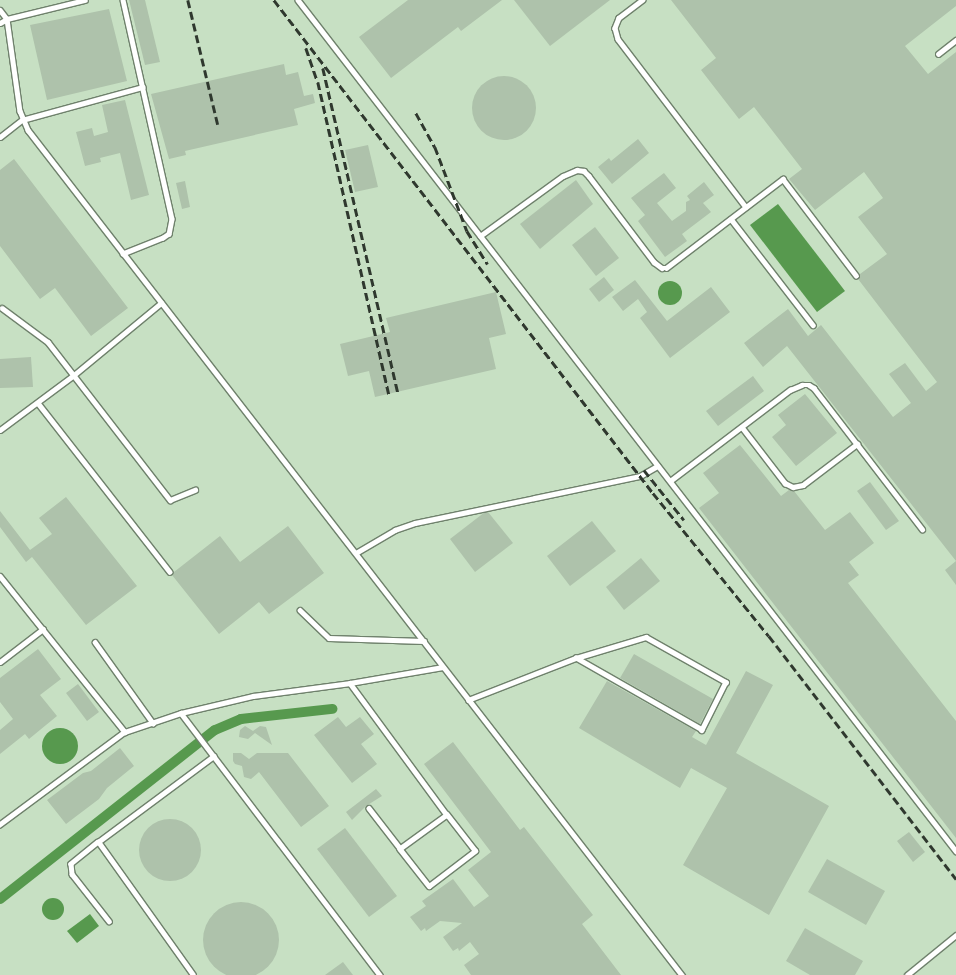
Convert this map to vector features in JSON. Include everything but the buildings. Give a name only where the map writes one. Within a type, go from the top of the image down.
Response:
[{"type":"lane","points":[[0,23],[7,19],[85,0]]},
{"type":"lane","points":[[123,0],[171,212],[171,227],[163,238],[123,254]]},
{"type":"lane","points":[[298,0],[956,851]]},
{"type":"lane","points":[[643,0],[619,18],[615,28],[618,39],[746,207]]},
{"type":"lane","points":[[0,10],[7,19],[22,120],[28,130],[682,975]]},
{"type":"lane","points":[[938,54],[956,40]]},
{"type":"lane","points":[[0,137],[22,120],[143,87]]},
{"type":"lane","points":[[480,236],[563,176],[577,170],[584,171],[654,262],[662,268],[671,267],[783,179],[856,274]]},
{"type":"lane","points":[[731,219],[813,324]]},
{"type":"lane","points":[[0,430],[38,403],[161,303]]},
{"type":"lane","points":[[2,308],[48,342],[170,500],[195,490]]},
{"type":"lane","points":[[670,481],[790,390],[802,385],[809,385],[814,388],[922,529]]},
{"type":"lane","points":[[38,403],[170,572]]},
{"type":"lane","points":[[742,427],[785,483],[794,487],[803,485],[857,444]]},
{"type":"lane","points":[[356,553],[395,530],[415,523],[640,476],[657,466]]},
{"type":"lane","points":[[0,576],[125,732]]},
{"type":"lane","points":[[300,610],[329,638],[424,641]]},
{"type":"lane","points":[[0,662],[43,629]]},
{"type":"lane","points":[[468,700],[576,658],[646,637],[726,682],[702,730],[576,658]]},
{"type":"lane","points":[[95,642],[153,723]]},
{"type":"lane","points":[[0,825],[125,732],[182,713],[253,696],[350,683],[443,667]]},
{"type":"lane","points":[[350,683],[475,851],[429,886],[369,809]]},
{"type":"lane","points":[[182,713],[380,975]]},
{"type":"lane","points":[[109,921],[72,874],[71,864],[214,756]]},
{"type":"lane","points":[[400,850],[447,815]]},
{"type":"lane","points":[[98,842],[193,975]]},
{"type":"lane","points":[[907,975],[956,936]]},
{"type":"shaded area","points":[[0,0],[956,0],[956,975],[0,975]]},
{"type":"shaded area","points":[[778,204],[845,291],[817,312],[750,225]]},
{"type":"shaded area","points":[[670,281],[679,284],[682,293],[679,302],[670,305],[661,302],[658,293],[661,284]]},
{"type":"shaded area","points":[[60,728],[67,729],[73,733],[77,739],[77,753],[73,759],[67,763],[60,764],[53,763],[47,759],[43,753],[42,746],[43,739],[47,733],[53,729]]},
{"type":"shaded area","points":[[49,898],[57,898],[64,905],[64,913],[57,920],[49,920],[42,913],[42,905]]},
{"type":"shaded area","points":[[90,914],[99,926],[77,943],[67,931]]},
{"type":"waterway","points":[[0,899],[215,730],[241,719],[332,709]]},
{"type":"railway","points":[[188,0],[218,125]]},
{"type":"railway","points":[[274,0],[653,493],[769,636],[956,879]]},
{"type":"railway","points":[[306,48],[318,82],[389,394]]},
{"type":"railway","points":[[323,68],[398,392]]},
{"type":"railway","points":[[416,113],[435,147],[467,231],[488,264]]},
{"type":"railway","points":[[644,470],[684,520]]}]
